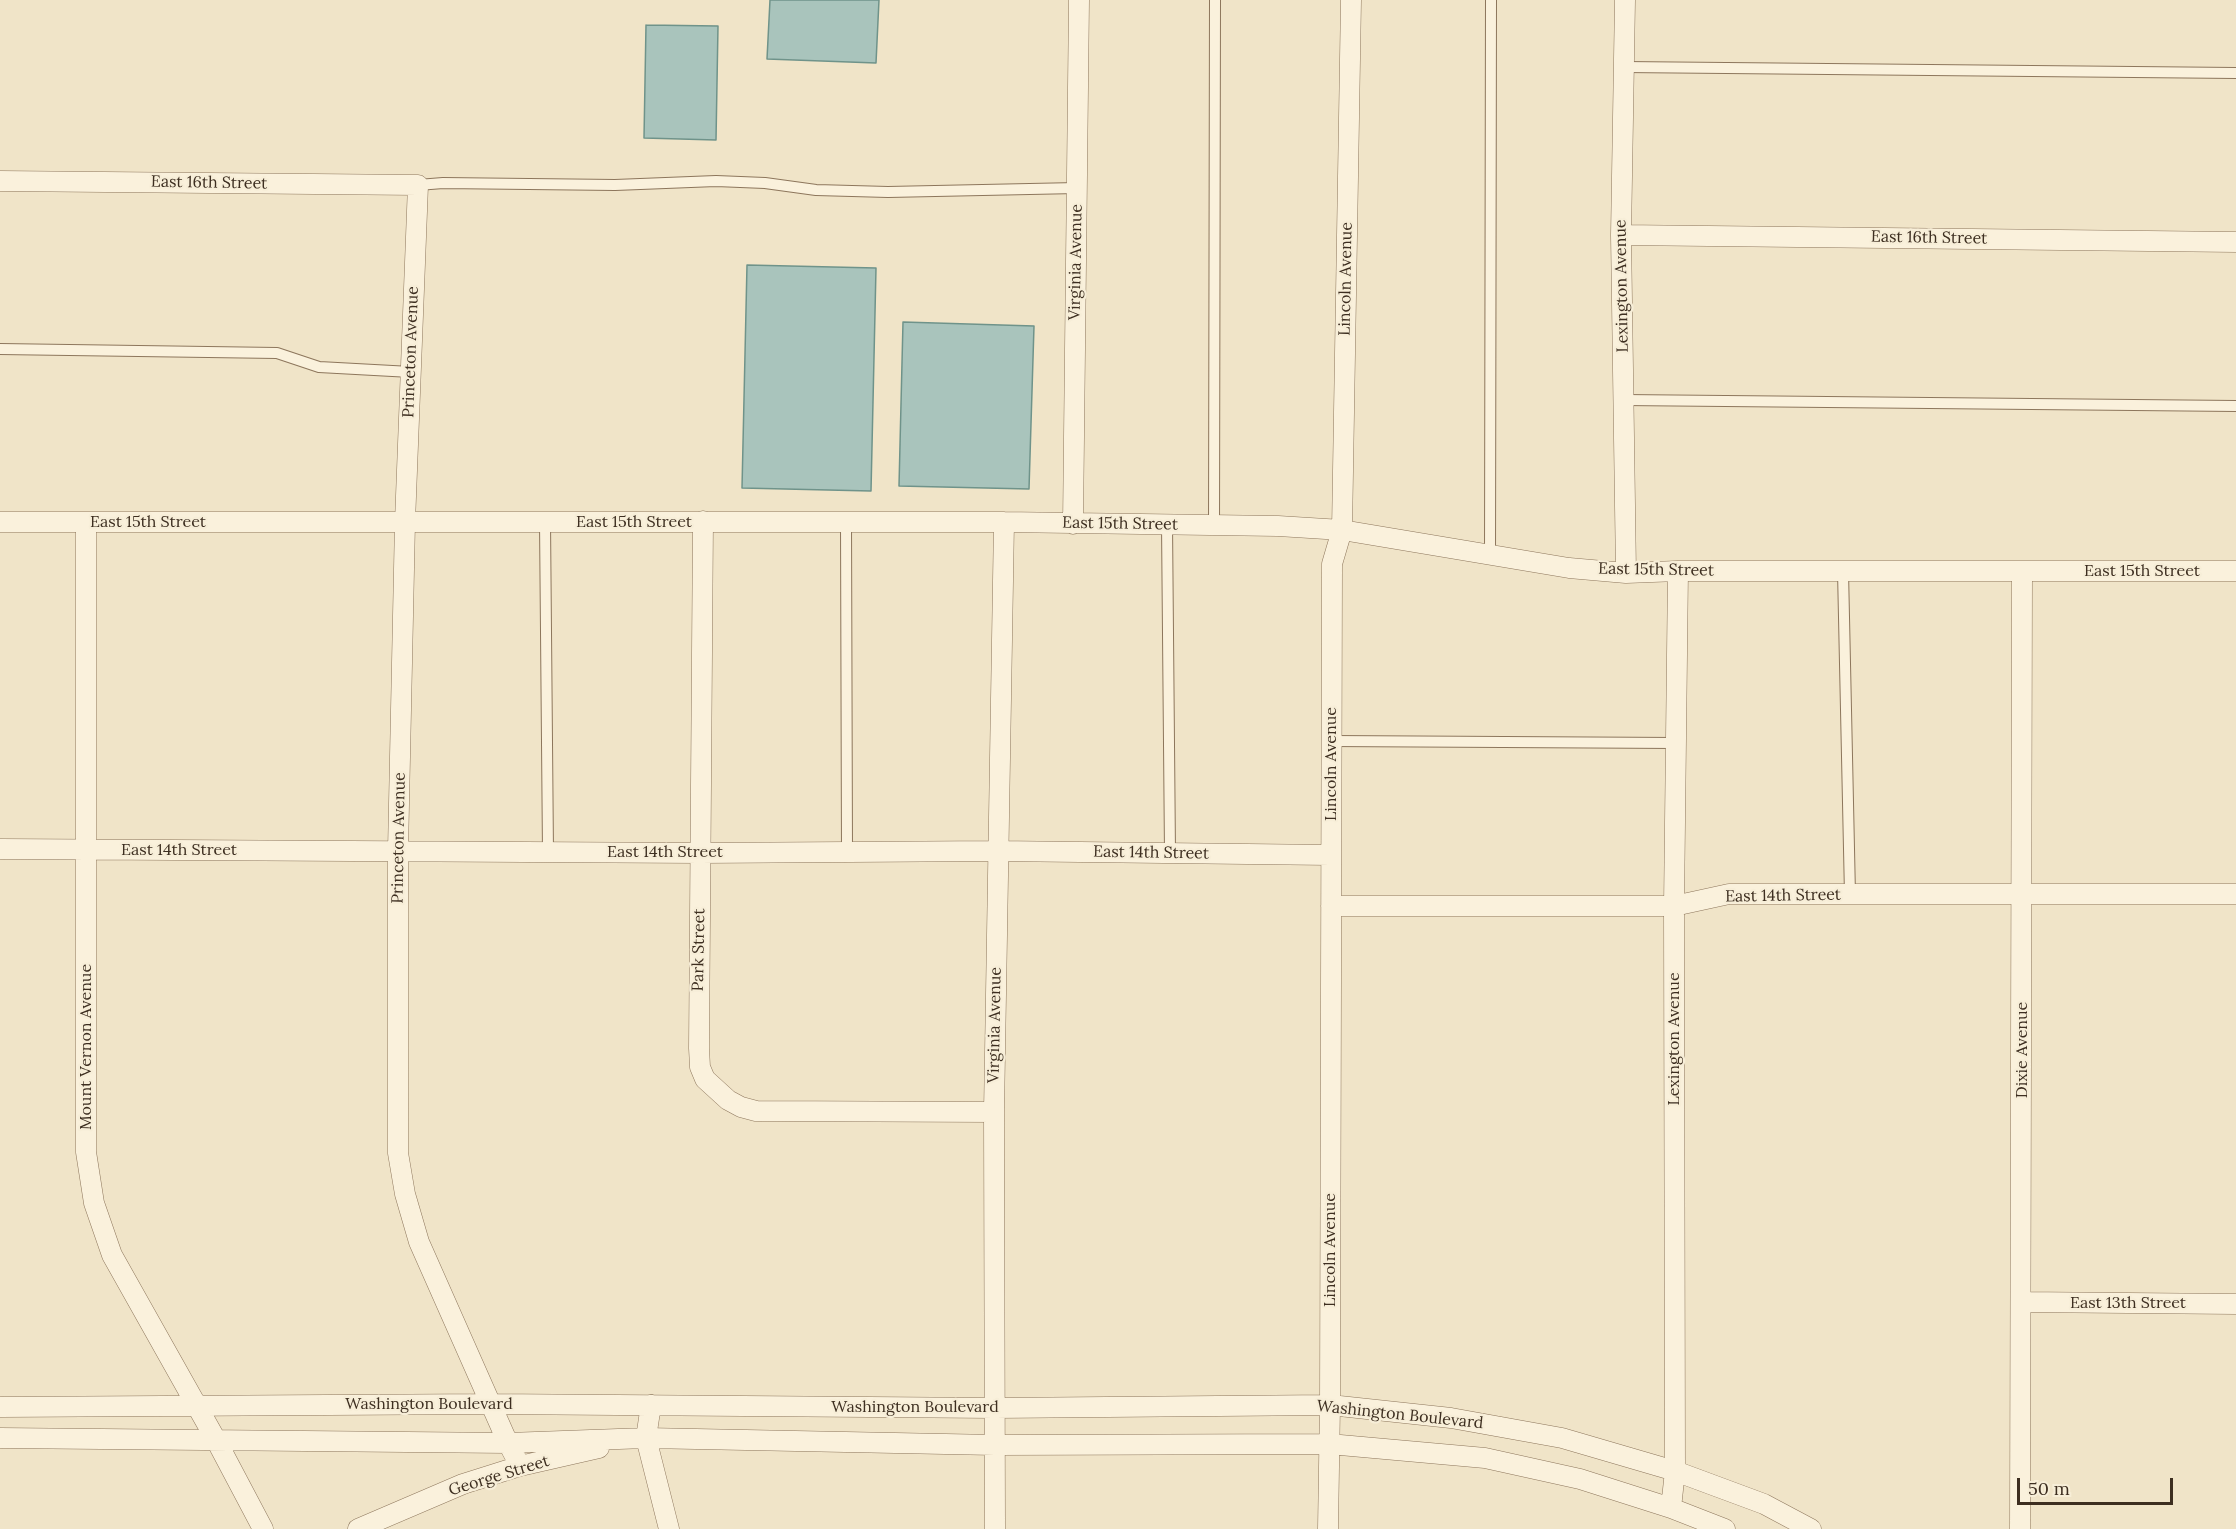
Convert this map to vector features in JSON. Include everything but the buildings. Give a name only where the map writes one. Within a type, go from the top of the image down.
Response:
[{"type":"street","name":"Virginia Avenue","points":[[1073,524],[1079,0]]},
{"type":"street","name":"Lincoln Avenue","points":[[1328,1529],[1332,564],[1342,530],[1351,0]]},
{"type":"street","name":"Lexington Avenue","points":[[1625,0],[1621,235],[1626,573]]},
{"type":"street","name":"East 16th Street","points":[[0,181],[418,185]]},
{"type":"street","name":"Princeton Avenue","points":[[418,185],[405,522],[398,851],[398,1153],[405,1194],[419,1242],[520,1466]]},
{"type":"street","name":"East 16th Street","points":[[1621,235],[2236,242]]},
{"type":"street","name":"East 15th Street","points":[[0,522],[1004,522],[1214,525],[1342,530],[1569,568],[1626,573],[1678,571],[2236,571]]},
{"type":"street","name":"Mount Vernon Avenue","points":[[86,522],[86,1152],[94,1203],[112,1255],[263,1529]]},
{"type":"street","name":"Park Street","points":[[703,522],[699,1048],[705,1079],[715,1090],[741,1107],[756,1112],[994,1112]]},
{"type":"street","name":"Virginia Avenue","points":[[996,1529],[994,1112],[1004,522]]},
{"type":"street","name":"Lexington Avenue","points":[[1671,1508],[1675,1471],[1674,906],[1678,571]]},
{"type":"street","name":"Dixie Avenue","points":[[2020,1529],[2022,572]]},
{"type":"street","name":"East 14th Street","points":[[0,849],[700,853],[997,851],[1330,855]]},
{"type":"street","name":"East 14th Street","points":[[1331,906],[1674,906],[1729,894],[2022,896],[2236,894]]},
{"type":"street","name":"East 13th Street","points":[[2021,1302],[2236,1304]]},
{"type":"street","name":"Washington Boulevard","points":[[0,1407],[491,1404],[995,1408],[1330,1405],[1451,1418],[1562,1438],[1675,1471],[1764,1504],[1811,1529]]},
{"type":"street","points":[[651,1405],[646,1438],[669,1529]]},
{"type":"street","name":"Washington Boulevard","points":[[0,1438],[508,1443],[646,1438],[995,1445],[1329,1444],[1485,1458],[1580,1479],[1671,1508],[1725,1529]]},
{"type":"street","name":"George Street","points":[[358,1529],[463,1484],[520,1466],[646,1438]]},
{"type":"lane","points":[[1214,525],[1215,0]]},
{"type":"lane","points":[[1490,554],[1491,0]]},
{"type":"lane","points":[[1624,67],[2236,73]]},
{"type":"lane","points":[[418,185],[443,183],[615,185],[716,181],[765,183],[816,190],[888,192],[1077,188]]},
{"type":"lane","points":[[0,349],[277,353],[319,367],[411,372]]},
{"type":"lane","points":[[1623,400],[2236,406]]},
{"type":"lane","points":[[545,522],[548,852]]},
{"type":"lane","points":[[846,522],[847,852]]},
{"type":"lane","points":[[1167,524],[1170,853]]},
{"type":"lane","points":[[1843,571],[1850,895]]},
{"type":"lane","points":[[1331,741],[1676,743]]},
{"type":"water","points":[[770,0],[879,0],[876,63],[767,59]]},
{"type":"water","points":[[646,25],[718,26],[716,140],[644,138]]},
{"type":"water","points":[[747,265],[876,268],[871,491],[742,488]]},
{"type":"water","points":[[903,322],[1034,326],[1029,489],[899,486]]}]
